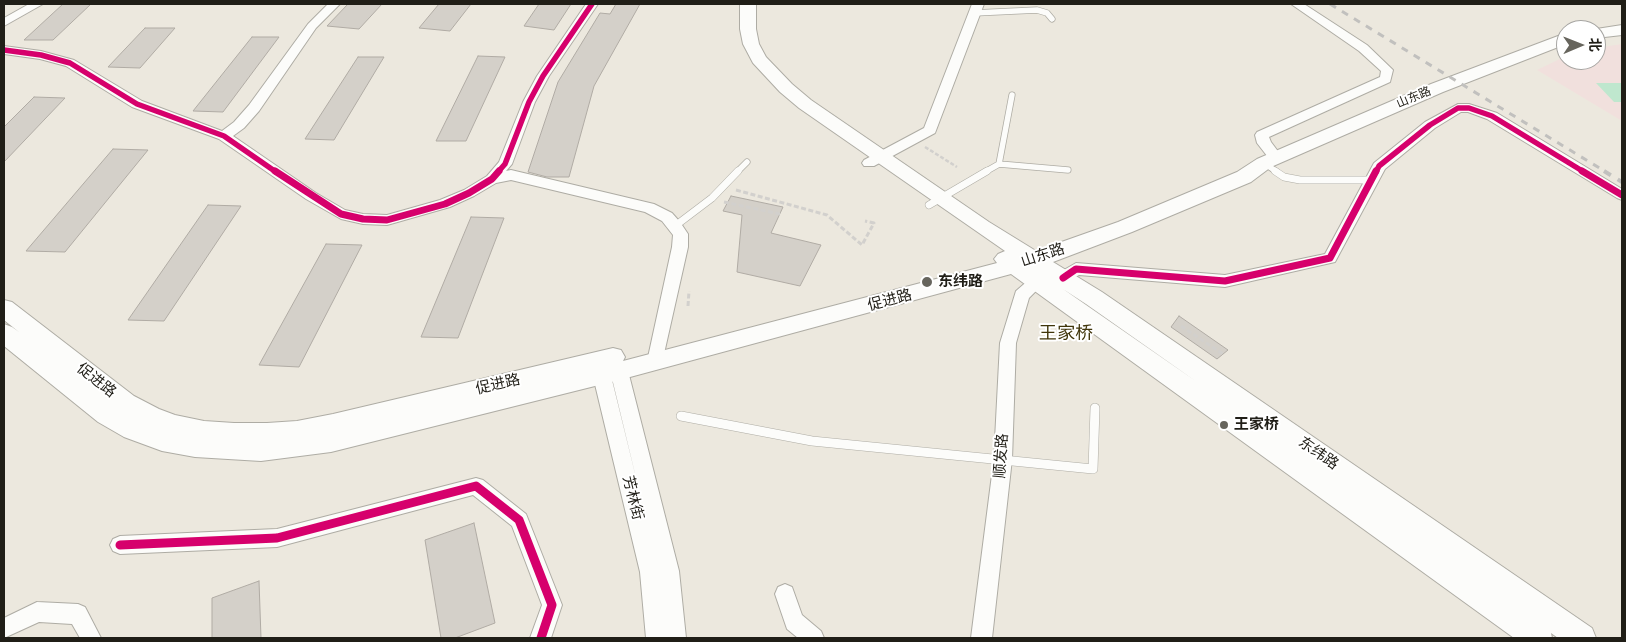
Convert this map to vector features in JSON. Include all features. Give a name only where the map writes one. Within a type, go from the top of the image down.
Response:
[{"type":"main road","name":"东纬路","points":[[735,4],[737,45],[745,62],[757,77],[794,108],[875,160],[1021,263],[1538,638]]},
{"type":"main road","name":"东纬路","points":[[748,4],[748,29],[751,44],[770,72],[805,104],[875,160]]},
{"type":"main road","points":[[1606,32],[1622,30]]},
{"type":"main road","name":"山东路","points":[[1021,263],[1068,249],[1173,207],[1244,177],[1270,160],[1437,88],[1556,42]]},
{"type":"main road","name":"东纬路","points":[[1021,263],[1063,278],[1094,298],[1582,638]]},
{"type":"main road","name":"促进路","points":[[4,333],[107,415],[133,430],[162,440],[224,449],[261,450],[331,441],[609,368],[657,353],[971,280],[1021,263]]},
{"type":"main road","name":"促进路","points":[[4,308],[125,403],[150,416],[175,424],[204,431],[234,434],[267,434],[333,424],[609,368]]},
{"type":"street","points":[[4,22],[37,4]]},
{"type":"street","points":[[224,136],[239,125],[254,108],[312,26],[334,4]]},
{"type":"street","points":[[492,179],[505,164],[529,102],[543,76],[592,4]]},
{"type":"street","points":[[1270,160],[1262,135],[1386,79],[1387,70],[1363,48],[1297,4]]},
{"type":"street","points":[[875,160],[930,130],[976,8]]},
{"type":"street","points":[[4,50],[41,55],[70,63],[137,104],[224,136],[311,196],[341,214],[363,219],[387,220],[445,204],[492,179],[511,175],[649,208],[667,217],[681,234],[680,247],[657,353]]},
{"type":"street","points":[[1063,278],[1076,269],[1225,281],[1330,258],[1379,166],[1430,125],[1458,108],[1470,108],[1492,116],[1622,195]]},
{"type":"street","name":"顺发路","points":[[981,638],[1003,459],[1008,343],[1022,294],[1021,263]]},
{"type":"street","points":[[609,368],[669,571],[676,638]]},
{"type":"street","name":"芳林街","points":[[609,368],[650,572],[657,638]]},
{"type":"street","points":[[120,545],[278,538],[476,486],[519,520],[552,605],[541,638]]},
{"type":"street","points":[[785,594],[794,622],[814,638]]},
{"type":"street","points":[[4,629],[36,612],[78,614],[90,638]]},
{"type":"lane","points":[[976,8],[1037,10],[1047,13],[1052,19]]},
{"type":"lane","points":[[999,164],[1012,96]]},
{"type":"lane","points":[[1270,160],[1284,177],[1300,180],[1372,180]]},
{"type":"lane","points":[[676,226],[712,198],[747,162]]},
{"type":"lane","points":[[935,202],[999,164],[1068,170]]},
{"type":"lane","points":[[681,416],[812,440],[1093,469],[1095,408]]},
{"type":"path","points":[[924,146],[957,167]]},
{"type":"path","points":[[732,189],[827,214],[862,244],[874,223],[865,221]]},
{"type":"path","points":[[722,202],[727,195]]},
{"type":"path","points":[[727,203],[780,214]]},
{"type":"path","points":[[688,306],[689,287]]},
{"type":"path","points":[[1182,326],[1223,354]]},
{"type":"shaded area","points":[[1622,44],[1622,121],[1537,70],[1556,61],[1556,70],[1606,70],[1606,46]]},
{"type":"green space","points":[[1596,83],[1622,83],[1622,102],[1614,102]]},
{"type":"building","points":[[63,4],[91,4],[53,40],[24,40]]},
{"type":"building","points":[[348,4],[382,4],[359,29],[327,26]]},
{"type":"building","points":[[439,4],[471,4],[450,31],[419,28]]},
{"type":"building","points":[[539,4],[571,4],[554,30],[524,26]]},
{"type":"building","points":[[616,4],[640,4],[594,86],[569,177],[547,177],[528,172],[558,82],[600,13],[610,14]]},
{"type":"building","points":[[145,28],[175,28],[140,68],[108,67]]},
{"type":"building","points":[[252,37],[279,37],[223,112],[193,111]]},
{"type":"building","points":[[478,56],[505,57],[466,141],[436,141]]},
{"type":"building","points":[[358,57],[384,57],[334,140],[305,139]]},
{"type":"building","points":[[34,97],[65,98],[4,162],[4,127]]},
{"type":"building","points":[[113,149],[148,150],[65,252],[26,251]]},
{"type":"building","points":[[731,196],[783,207],[771,233],[821,245],[800,286],[737,272],[742,215],[723,211]]},
{"type":"building","points":[[208,205],[241,206],[164,321],[128,320]]},
{"type":"building","points":[[471,217],[504,218],[458,338],[421,337]]},
{"type":"building","points":[[326,244],[362,245],[299,367],[259,365]]},
{"type":"building","points":[[1179,316],[1228,350],[1217,359],[1171,327]]},
{"type":"building","points":[[474,523],[495,623],[455,638],[441,638],[425,540]]},
{"type":"building","points":[[259,581],[261,638],[212,638],[212,598]]},
{"type":"railway","points":[[1330,4],[1606,172]]},
{"type":"railway","points":[[1604,171],[1622,182]]},
{"type":"cycle path","points":[[4,50],[41,55],[70,63],[137,104],[224,136],[311,196],[341,214],[363,219],[387,220],[445,204],[469,193],[492,179],[505,164],[529,102],[543,76],[592,4]]},
{"type":"cycle path","points":[[1063,278],[1076,269],[1225,281],[1330,258],[1379,166],[1430,125],[1458,108],[1469,108],[1492,116],[1622,195]]},
{"type":"cycle path","points":[[120,545],[277,538],[476,486],[519,520],[552,605],[541,638]]},
{"type":"place","name":"东纬路","points":[[927,282]]},
{"type":"place","name":"王家桥","points":[[1224,425]]},
{"type":"district","name":"王家桥","points":[[1066,334]]}]
